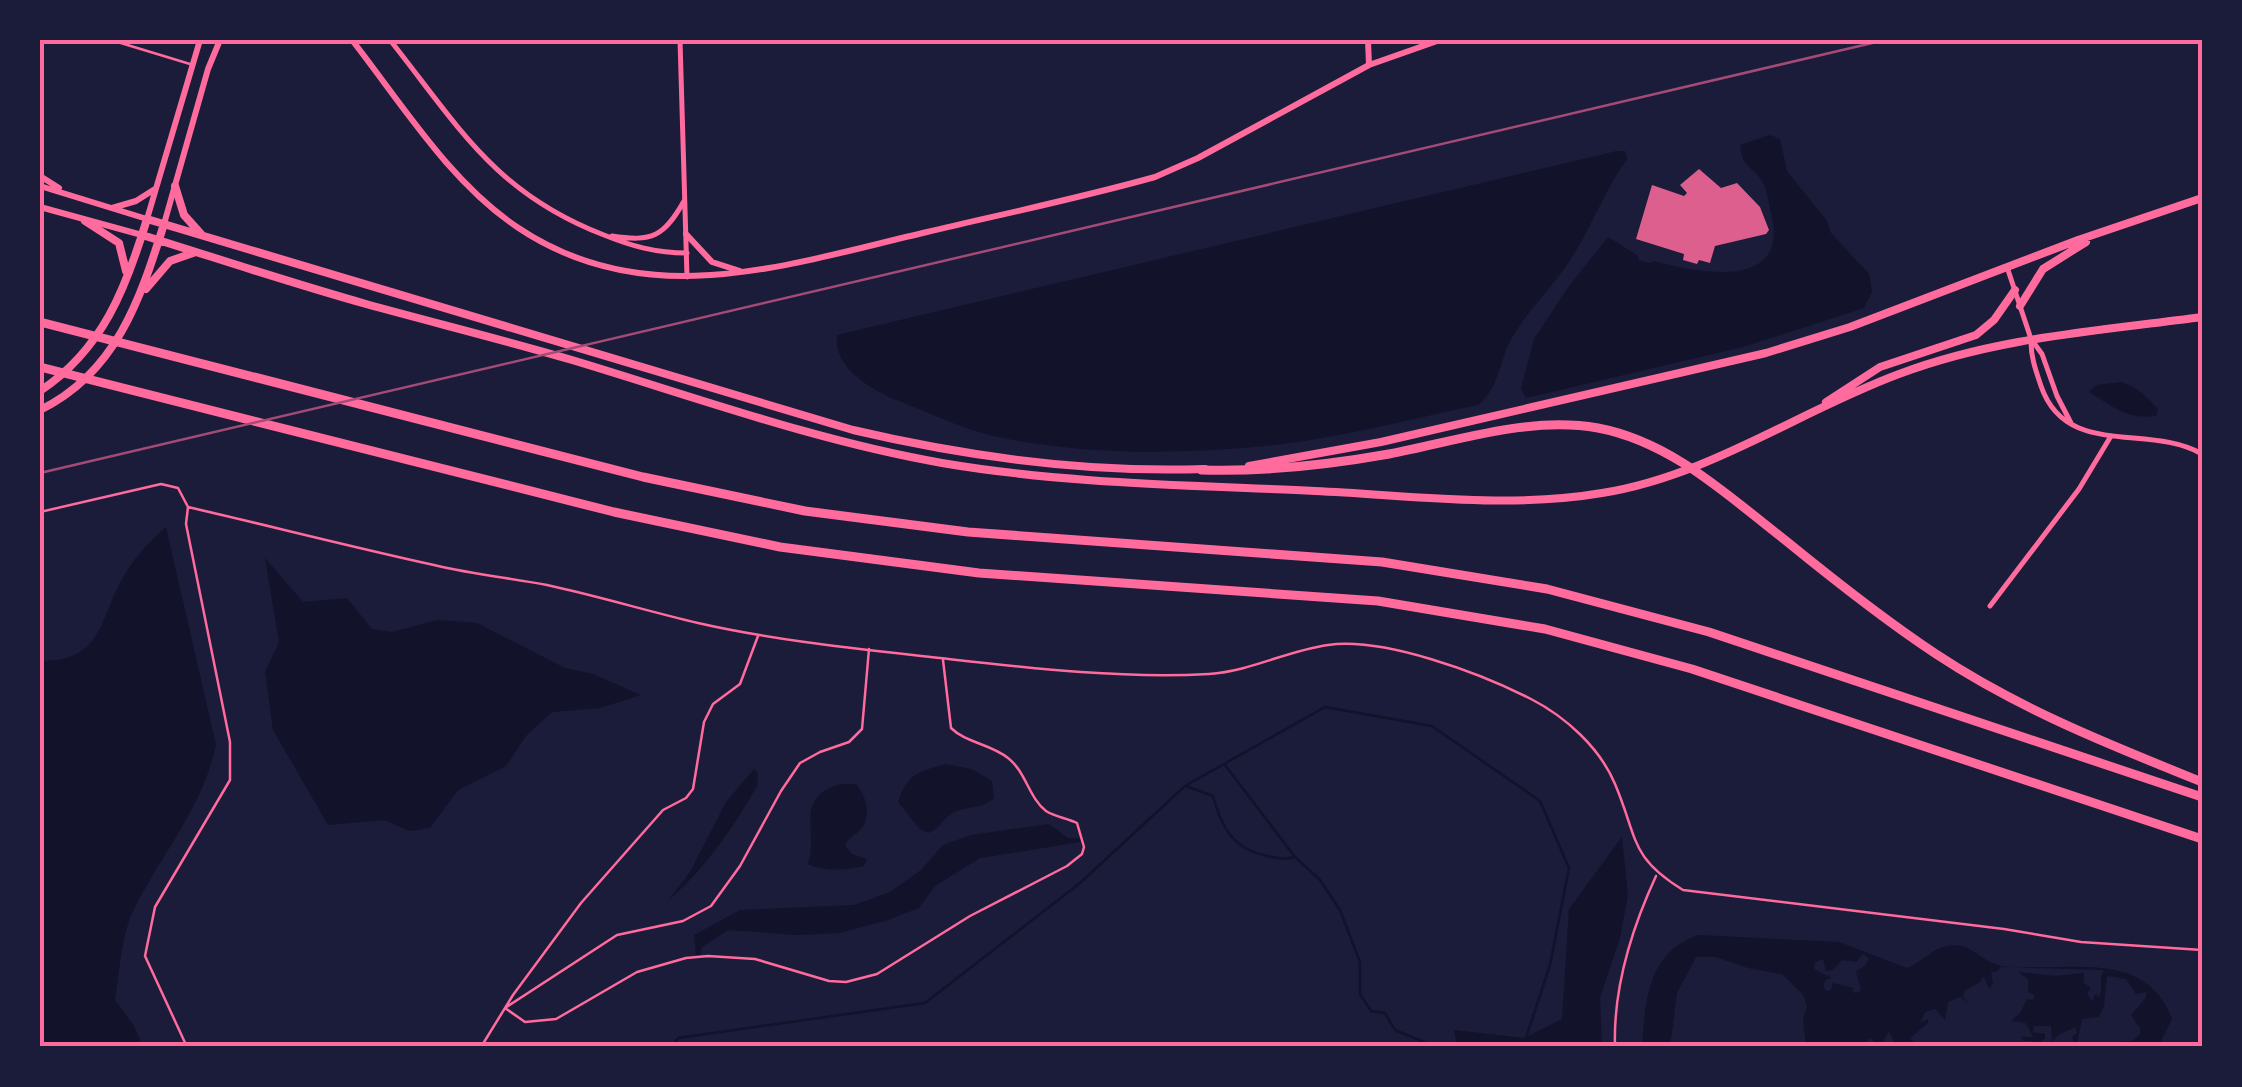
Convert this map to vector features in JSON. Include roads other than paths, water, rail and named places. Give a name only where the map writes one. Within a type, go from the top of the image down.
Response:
[{"type":"highway","points":[[40,322],[643,478],[772,505],[968,532],[1291,554],[1463,573],[1612,604],[1709,632],[2202,797]]},
{"type":"highway","points":[[40,369],[582,504],[763,544],[979,573],[1311,596],[1479,616],[1627,649],[2202,839]]},
{"type":"highway","points":[[1201,470],[1248,472],[1326,464],[1534,426],[1582,426],[1625,435],[1663,451],[1699,474],[1887,620],[1970,676],[2061,723],[2202,782]]},
{"type":"main road","points":[[175,186],[184,215],[204,237]]},
{"type":"main road","points":[[40,391],[92,345],[123,290],[147,219],[853,430],[969,454],[1086,466],[1201,470],[1319,456],[1704,369],[1850,327],[2202,198]]},
{"type":"main road","points":[[85,220],[112,236],[122,248],[127,266],[123,290]]},
{"type":"main road","points":[[40,410],[67,394],[99,366],[126,326],[164,224]]},
{"type":"main road","points":[[2020,306],[2042,270],[2102,232]]},
{"type":"main road","points":[[142,236],[833,440],[946,463],[1038,476],[1522,500],[1607,493],[1654,481],[1721,456],[1924,365],[1967,351],[2031,338],[2202,317]]},
{"type":"main road","points":[[140,296],[170,262],[197,252]]},
{"type":"main road","points":[[1808,415],[1880,367],[1976,335],[1994,320],[2015,290]]},
{"type":"street","points":[[40,186],[147,219],[200,40]]},
{"type":"street","points":[[164,224],[208,69],[220,40]]},
{"type":"street","points":[[352,40],[465,182],[518,228],[553,248],[606,266],[687,278],[746,273],[1155,177],[1198,158],[1370,65],[1440,40]]},
{"type":"street","points":[[390,40],[499,174],[545,208],[638,248],[686,253]]},
{"type":"street","points":[[680,40],[687,278]]},
{"type":"street","points":[[1368,40],[1370,65]]},
{"type":"street","points":[[192,65],[208,69]]},
{"type":"street","points":[[40,176],[68,195]]},
{"type":"street","points":[[111,208],[136,201],[156,188]]},
{"type":"street","points":[[604,236],[655,236],[670,225],[685,200]]},
{"type":"street","points":[[40,207],[142,236]]},
{"type":"street","points":[[686,234],[712,262],[746,273]]},
{"type":"street","points":[[2007,267],[2031,338],[2073,425]]},
{"type":"street","points":[[2031,338],[2031,357],[2048,404],[2073,425],[2087,433],[2170,442],[2202,454]]},
{"type":"street","points":[[1990,606],[2080,489],[2111,436]]},
{"type":"lane","points":[[111,40],[192,65]]},
{"type":"waterway","points":[[672,1047],[678,1038],[925,1003],[1080,883],[1185,786],[1325,707],[1432,726],[1540,801],[1569,868],[1550,965],[1526,1038]]},
{"type":"waterway","points":[[1225,765],[1340,910],[1360,962],[1360,994],[1371,1011],[1385,1013],[1395,1030],[1436,1047]]},
{"type":"waterway","points":[[1186,786],[1213,796],[1224,825],[1243,846],[1272,857],[1295,857]]},
{"type":"railway","points":[[40,473],[1885,40]]}]
